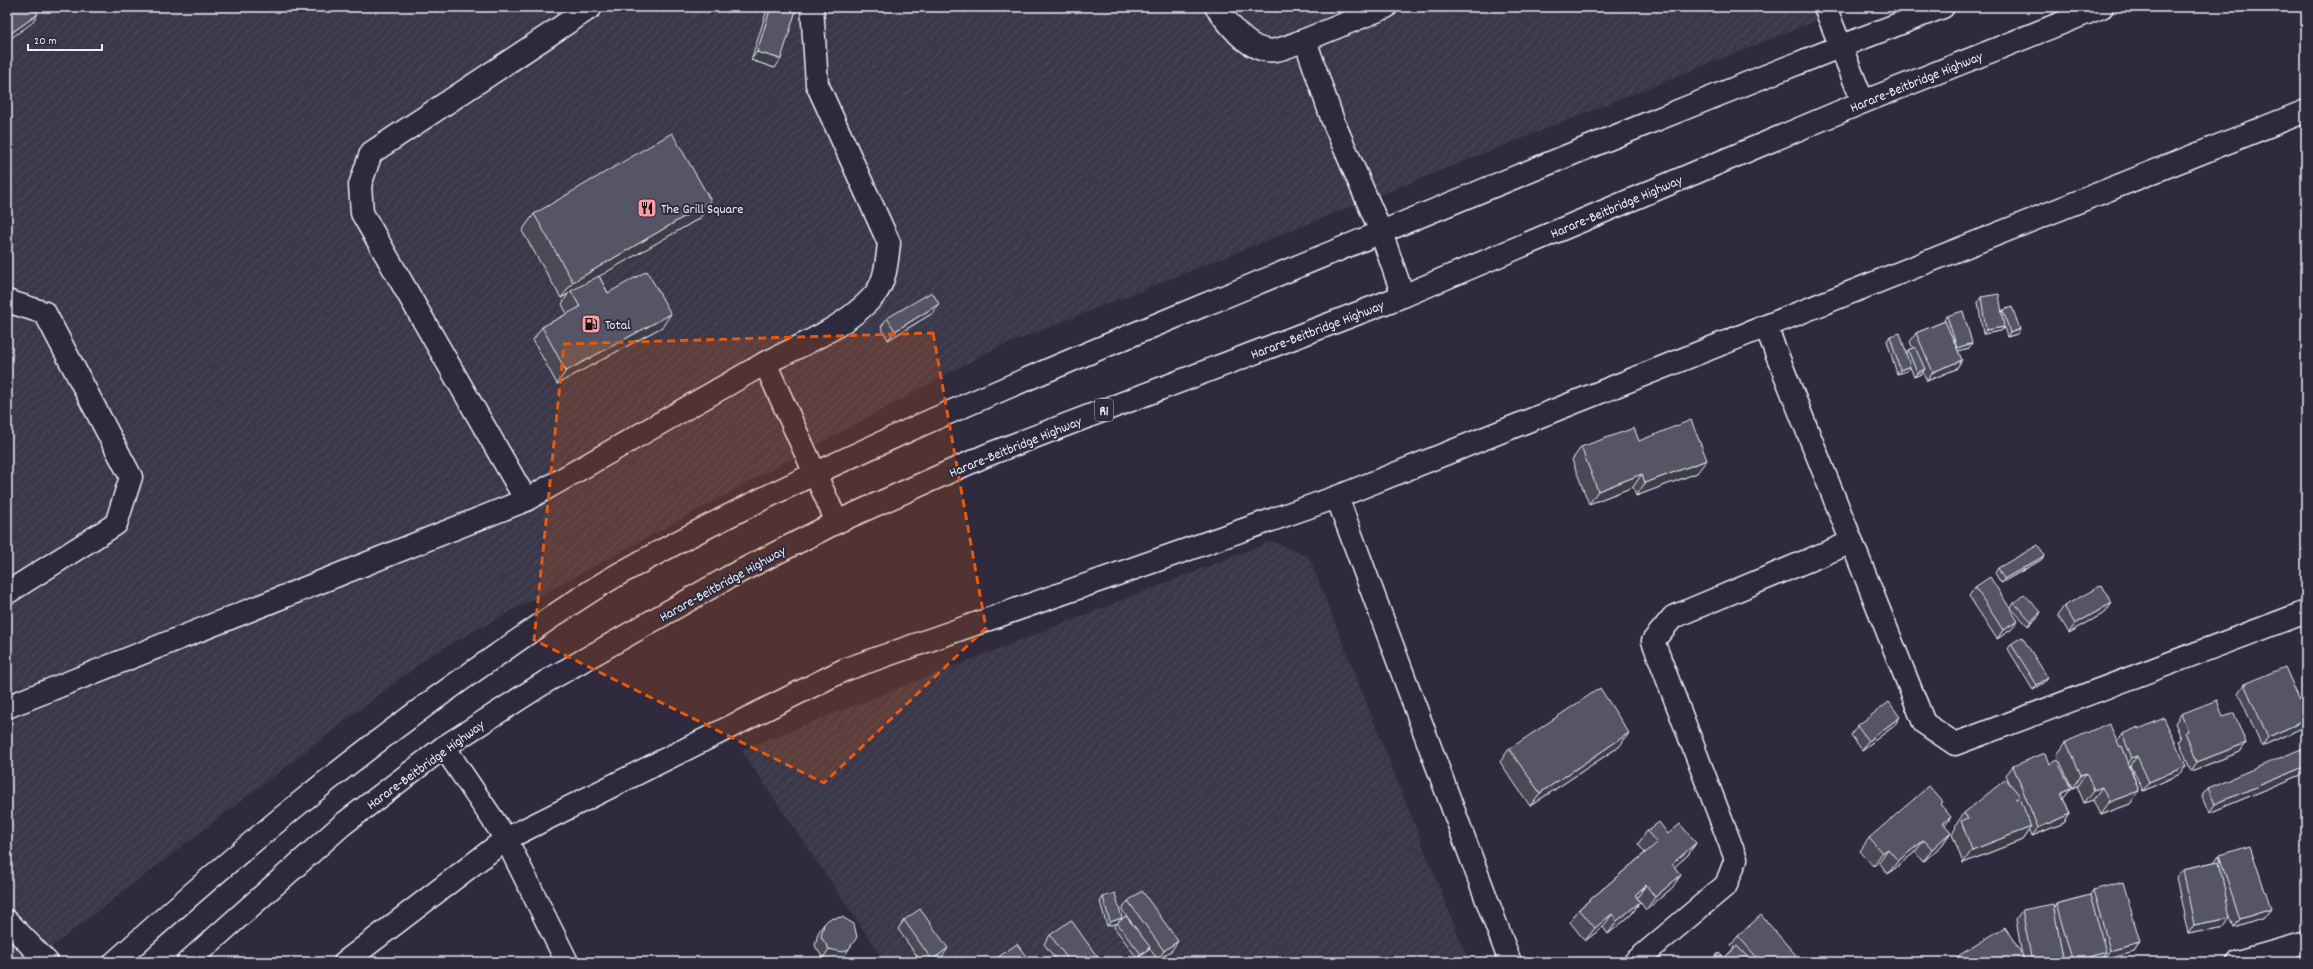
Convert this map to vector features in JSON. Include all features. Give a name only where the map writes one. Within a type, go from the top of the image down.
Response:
[{"type":"main road","points":[[526,500],[362,213],[360,186],[372,153],[590,7]]},
{"type":"main road","points":[[7,707],[526,500],[765,363],[798,348],[854,314],[876,292],[886,271],[889,243],[817,84],[812,7]]},
{"type":"main road","points":[[1216,7],[1236,33],[1253,46],[1274,50],[1305,40],[1386,7]]},
{"type":"main road","points":[[1825,7],[1863,102]]},
{"type":"main road","points":[[115,962],[221,867],[435,697],[578,599],[618,575],[814,473],[990,394],[1381,232],[1840,46],[1943,7]]},
{"type":"main road","name":"Harare-Beitbridge Highway","points":[[188,962],[342,825],[444,747],[547,682],[715,584],[837,522],[987,455],[1403,296],[1863,102],[2102,7]]},
{"type":"main road","points":[[1305,40],[1333,121],[1381,232],[1403,296]]},
{"type":"main road","points":[[345,962],[506,839],[844,670],[1338,497],[2306,111]]},
{"type":"main road","points":[[7,301],[45,313],[131,477],[116,524],[7,593]]},
{"type":"main road","points":[[1766,327],[1924,723],[1955,744],[2306,612]]},
{"type":"main road","points":[[765,363],[837,522]]},
{"type":"main road","points":[[1338,497],[1510,962]]},
{"type":"main road","points":[[1635,962],[1726,885],[1736,860],[1653,642],[1673,617],[1852,542]]},
{"type":"main road","points":[[444,747],[506,839],[567,962]]},
{"type":"main road","points":[[7,921],[47,962]]},
{"type":"main road","points":[[2238,962],[2306,943]]},
{"type":"highlighted area","points":[[933,333],[986,628],[824,783],[534,640],[564,344]]},
{"type":"shaded area","points":[[7,7],[1851,7],[990,351],[431,655],[32,962],[7,962]]},
{"type":"shaded area","points":[[1272,541],[1309,557],[1469,962],[885,962],[741,750]]},
{"type":"building","points":[[7,7],[33,7],[38,14],[7,36]]},
{"type":"building","points":[[771,7],[797,7],[781,59],[757,52]]},
{"type":"building","points":[[672,133],[711,201],[573,282],[534,214]]},
{"type":"building","points":[[647,271],[671,314],[566,371],[542,327],[580,307],[571,291],[599,276],[608,293]]},
{"type":"building","points":[[932,292],[939,304],[895,331],[887,318]]},
{"type":"building","points":[[1999,294],[2004,327],[1986,330],[1981,297]]},
{"type":"building","points":[[2012,307],[2020,329],[2010,333],[2003,310]]},
{"type":"building","points":[[1963,311],[1972,343],[1957,348],[1947,316]]},
{"type":"building","points":[[1945,321],[1962,360],[1933,372],[1916,333]]},
{"type":"building","points":[[1900,333],[1910,366],[1900,370],[1890,336]]},
{"type":"building","points":[[1915,347],[1925,369],[1917,373],[1908,350]]},
{"type":"building","points":[[1691,420],[1707,460],[1645,483],[1642,474],[1598,491],[1581,447],[1634,428],[1639,441]]},
{"type":"building","points":[[2038,545],[2044,556],[2004,579],[1998,568]]},
{"type":"building","points":[[1990,577],[2018,621],[2003,630],[1975,587]]},
{"type":"building","points":[[2102,585],[2112,603],[2075,624],[2064,606]]},
{"type":"building","points":[[2024,594],[2041,612],[2031,621],[2014,603]]},
{"type":"building","points":[[2022,637],[2048,678],[2037,685],[2011,644]]},
{"type":"building","points":[[2285,667],[2306,714],[2306,720],[2268,737],[2244,684]]},
{"type":"building","points":[[1600,688],[1629,733],[1540,793],[1509,749]]},
{"type":"building","points":[[2217,700],[2223,717],[2234,713],[2246,743],[2197,762],[2185,732],[2188,731],[2181,714]]},
{"type":"building","points":[[1889,702],[1900,717],[1868,741],[1857,726]]},
{"type":"building","points":[[2164,718],[2186,766],[2149,782],[2137,756],[2132,758],[2122,734],[2139,727],[2139,729]]},
{"type":"building","points":[[2109,723],[2120,747],[2122,746],[2139,791],[2109,802],[2102,787],[2094,790],[2086,773],[2081,775],[2066,742]]},
{"type":"building","points":[[2301,749],[2306,766],[2215,804],[2208,788]]},
{"type":"building","points":[[2045,753],[2049,764],[2057,760],[2071,788],[2061,792],[2070,814],[2038,828],[2013,766]]},
{"type":"building","points":[[2006,779],[2020,796],[2015,800],[2020,798],[2031,827],[1972,850],[1961,821],[1968,818],[1964,813]]},
{"type":"building","points":[[1929,786],[1943,802],[1940,804],[1951,817],[1943,823],[1951,832],[1932,849],[1924,840],[1898,861],[1888,849],[1882,853],[1869,838]]},
{"type":"building","points":[[1659,822],[1668,834],[1680,824],[1696,843],[1672,864],[1681,875],[1655,897],[1646,885],[1635,895],[1640,902],[1617,921],[1612,914],[1595,928],[1579,909],[1657,843],[1647,831]]},
{"type":"building","points":[[2250,846],[2271,909],[2240,919],[2219,855]]},
{"type":"building","points":[[2219,861],[2230,918],[2194,925],[2183,869]]},
{"type":"building","points":[[2123,882],[2140,942],[2110,950],[2093,890]]},
{"type":"building","points":[[1142,891],[1178,941],[1164,951],[1128,901]]},
{"type":"building","points":[[1115,893],[1122,918],[1110,922],[1103,897]]},
{"type":"building","points":[[2090,895],[2106,952],[2073,962],[2056,904]]},
{"type":"building","points":[[2053,904],[2064,962],[2032,962],[2022,910]]},
{"type":"building","points":[[920,909],[948,948],[932,960],[904,920]]},
{"type":"building","points":[[1761,915],[1801,961],[1800,962],[1761,962],[1738,936]]},
{"type":"building","points":[[1126,916],[1150,947],[1141,954],[1117,923]]},
{"type":"building","points":[[842,917],[854,924],[857,937],[849,949],[842,952],[829,949],[821,937],[824,924],[829,919]]},
{"type":"building","points":[[1071,920],[1101,962],[1070,962],[1050,935]]},
{"type":"building","points":[[2005,927],[2023,956],[2021,957],[2023,962],[1961,962],[1958,956]]},
{"type":"building","points":[[1017,944],[1030,962],[991,962]]},
{"type":"building","points":[[1737,946],[1752,962],[1709,962],[1719,953],[1724,958]]},
{"type":"building","points":[[1184,958],[1188,962],[1181,962]]},
{"type":"place","name":"The Grill Square","points":[[647,208]]},
{"type":"place","name":"Total","points":[[591,324]]}]
